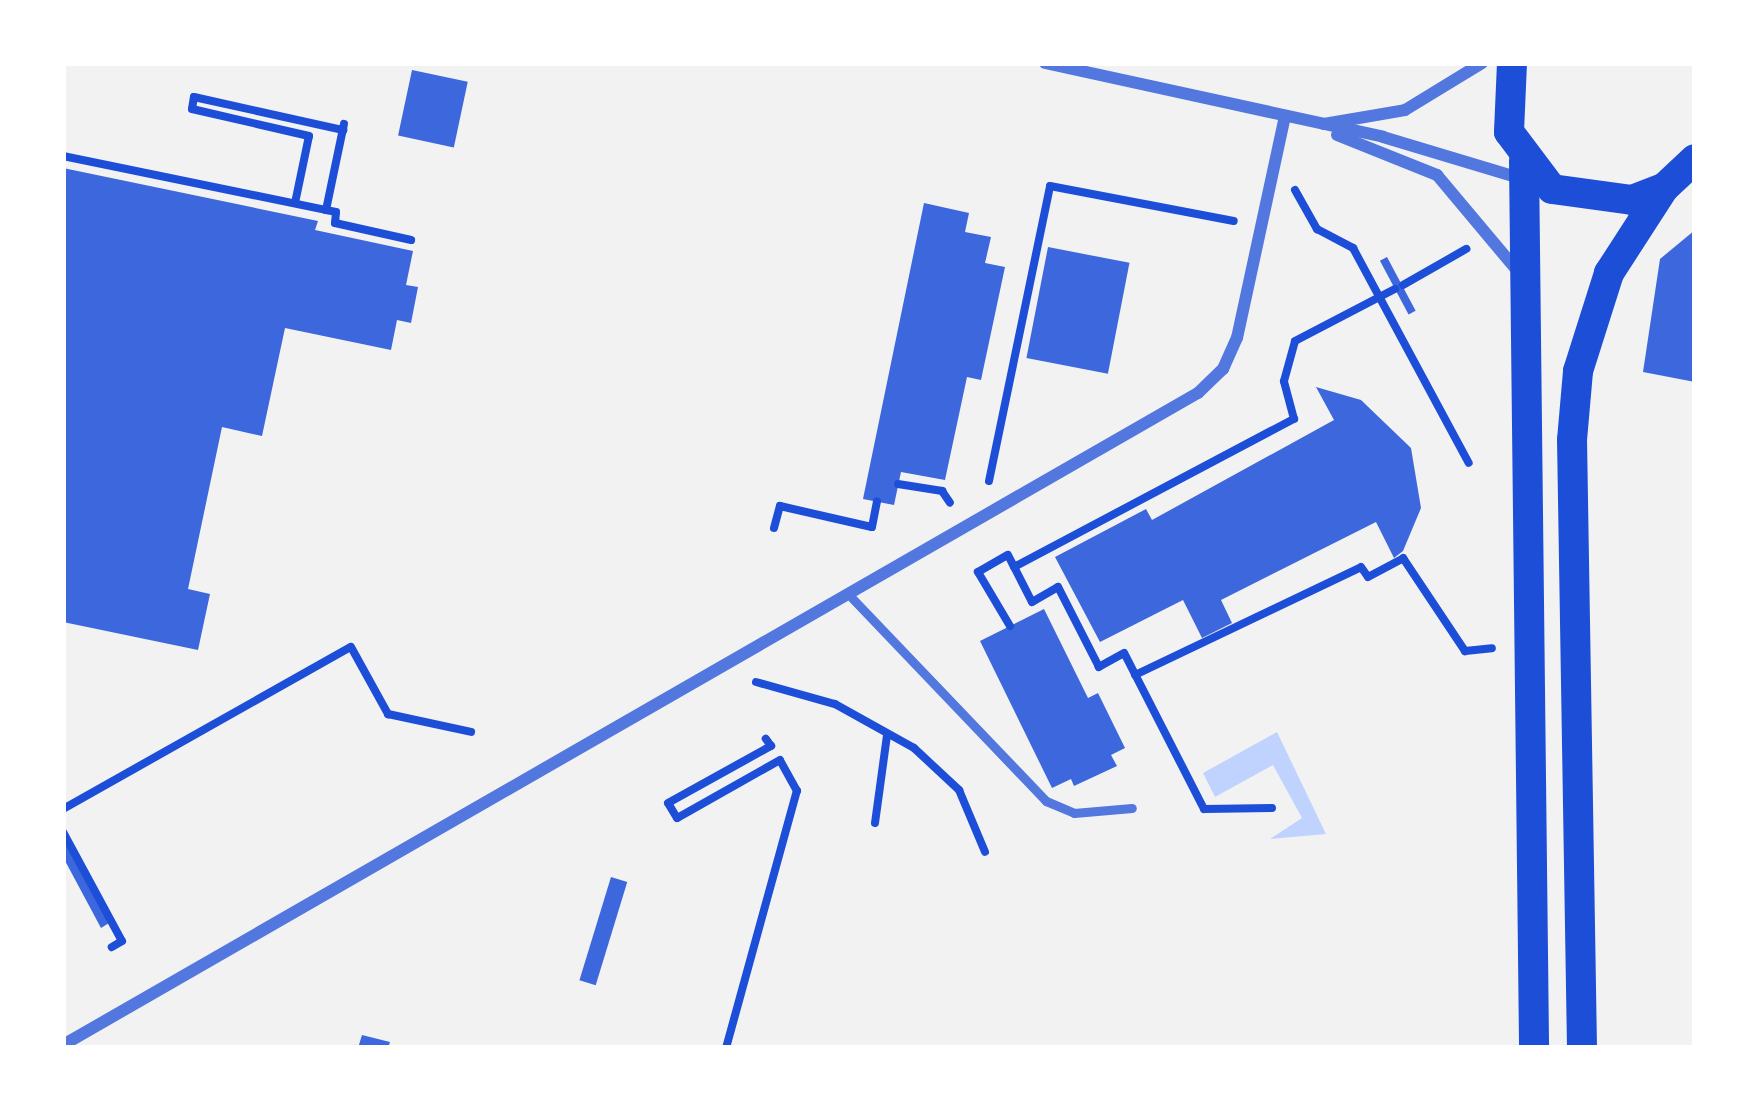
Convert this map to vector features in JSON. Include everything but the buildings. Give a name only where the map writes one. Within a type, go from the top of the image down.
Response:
[{"type":"main road","points":[[1512,63],[1504,106],[1533,177],[1522,283],[1534,1048]]},
{"type":"main road","points":[[1582,1048],[1573,440],[1578,371],[1609,273],[1664,188],[1695,159]]},
{"type":"main road","points":[[1533,177],[1612,202],[1664,188]]},
{"type":"street","points":[[1045,63],[1283,121],[1383,137],[1533,177]]},
{"type":"street","points":[[1314,126],[1405,110],[1478,65]]},
{"type":"street","points":[[63,1045],[852,598],[1198,393],[1223,369],[1237,338],[1283,121]]},
{"type":"street","points":[[1314,126],[1437,175],[1493,233],[1522,283]]},
{"type":"lane","points":[[852,598],[1046,801],[1074,813],[1132,808]]},
{"type":"path","points":[[295,203],[309,136],[192,109],[194,98],[344,127],[326,210]]},
{"type":"path","points":[[63,156],[336,212],[335,223],[411,240]]},
{"type":"path","points":[[1270,184],[1302,192],[1317,229],[1353,248],[1469,463]]},
{"type":"path","points":[[898,484],[942,491],[947,504],[990,481],[1050,186],[1235,222]]},
{"type":"path","points":[[1014,567],[1294,419],[1284,381],[1295,341],[1493,233]]},
{"type":"path","points":[[774,528],[780,506],[872,527],[877,501]]},
{"type":"path","points":[[1010,626],[978,572],[1008,555],[1032,602],[1058,587],[1099,667],[1124,653],[1204,809],[1272,808]]},
{"type":"path","points":[[1135,675],[1361,567],[1368,578],[1403,559],[1465,651],[1494,648]]},
{"type":"path","points":[[63,809],[350,647],[388,714],[471,732]]},
{"type":"path","points":[[720,673],[835,704],[887,735],[959,790],[985,852]]},
{"type":"path","points":[[875,823],[887,735]]},
{"type":"path","points":[[726,1048],[797,791],[780,760],[676,818],[668,803],[771,746],[766,739]]},
{"type":"path","points":[[63,832],[122,941],[112,947]]},
{"type":"water","points":[[1277,732],[1326,834],[1270,839],[1302,818],[1273,765],[1215,797],[1203,773]]}]
